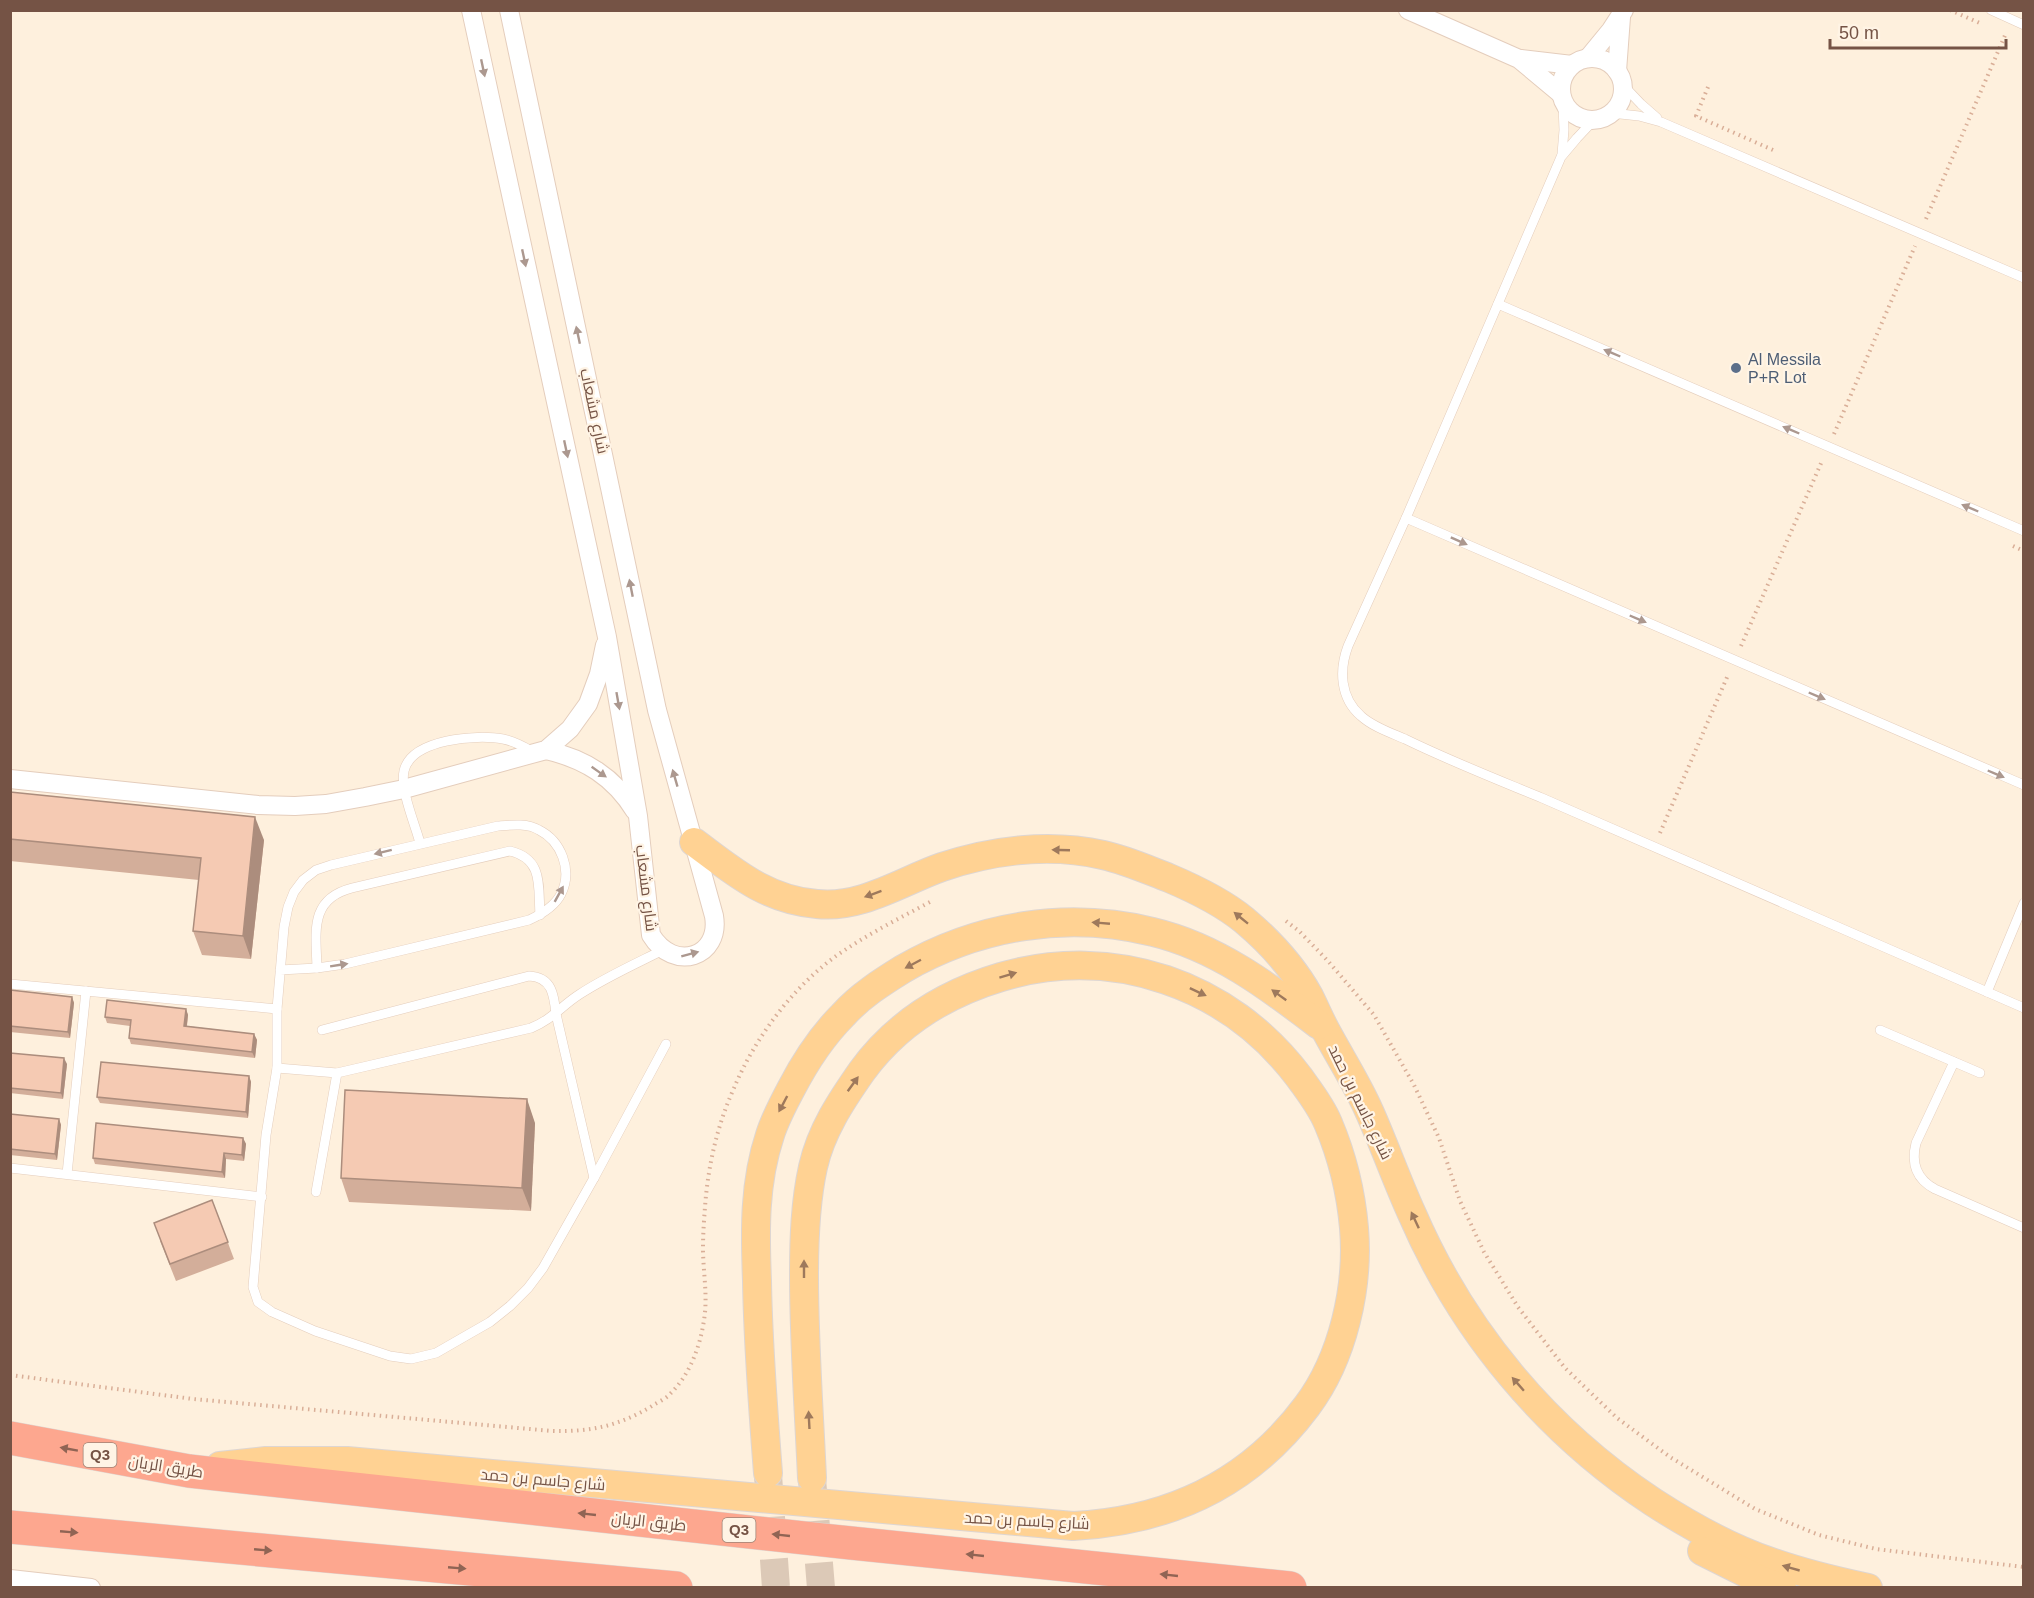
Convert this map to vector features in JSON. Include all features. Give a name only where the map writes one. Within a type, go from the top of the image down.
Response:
[{"type":"highway","name":"طريق الريان","points":[[10,1438],[189,1471],[1290,1587]]},
{"type":"highway","points":[[10,1527],[554,1581],[676,1587]]},
{"type":"main road","points":[[694,842],[759,888],[791,900],[821,905],[853,902],[940,868],[971,858],[1005,852],[1066,850],[1106,856],[1183,884],[1206,895],[1243,919],[1297,977],[1326,1030]]},
{"type":"main road","name":"شارع جاسم بن حمد","points":[[768,1473],[758,1318],[755,1225],[759,1180],[770,1135],[778,1112],[801,1070],[828,1030],[844,1013],[882,982],[938,951],[998,930],[1061,921],[1105,923],[1154,932],[1200,948],[1254,977],[1326,1030],[1361,1093],[1412,1215],[1452,1292],[1478,1334],[1516,1383],[1558,1427],[1601,1464],[1640,1493],[1710,1535],[1770,1562],[1824,1578],[1868,1587]]},
{"type":"main road","name":"شارع جاسم بن حمد","points":[[189,1471],[266,1461],[347,1461],[1073,1526],[1109,1524],[1139,1518],[1195,1498],[1225,1483],[1253,1462],[1298,1418],[1316,1394],[1331,1366],[1349,1307],[1354,1279],[1353,1215],[1347,1184],[1327,1121],[1312,1094],[1266,1039],[1215,1000],[1185,987],[1158,977],[1089,965],[1020,972],[987,981],[926,1009],[900,1028],[876,1052],[838,1105],[823,1135],[813,1167],[804,1236],[804,1328],[812,1478]]},
{"type":"main road","points":[[1558,1427],[1573,1458],[1664,1529],[1714,1559],[1758,1580],[1782,1587]]},
{"type":"street","name":"شارع مشعاب","points":[[471,10],[607,637],[638,816],[651,935],[663,950],[683,957],[697,953],[709,944],[714,931],[714,916],[657,710],[509,10]]},
{"type":"street","points":[[1408,10],[1519,59],[1562,99],[1576,117],[1594,120],[1611,113],[1622,96],[1620,78],[1623,13]]},
{"type":"street","points":[[1562,99],[1561,83],[1565,73],[1580,61],[1623,13]]},
{"type":"street","points":[[1519,59],[1580,61],[1599,59],[1610,63],[1620,78]]},
{"type":"street","points":[[10,779],[258,805],[295,806],[326,804],[404,789],[540,751],[570,729],[588,704],[599,675],[607,637]]},
{"type":"street","points":[[540,751],[574,758],[600,772],[615,784],[638,816]]},
{"type":"street","points":[[10,1580],[91,1587]]},
{"type":"lane","points":[[1990,10],[2024,25]]},
{"type":"lane","points":[[1620,78],[1641,104],[1661,122]]},
{"type":"lane","points":[[1562,99],[1564,130],[1561,156],[1343,660],[1344,689],[1350,704],[1369,722],[1436,754],[2024,1008]]},
{"type":"lane","points":[[1611,113],[1640,116],[1661,122],[2024,278]]},
{"type":"lane","points":[[1561,156],[1594,120]]},
{"type":"lane","points":[[1498,304],[2024,531]]},
{"type":"lane","points":[[1406,518],[2024,785]]},
{"type":"lane","points":[[420,843],[404,789],[406,763],[412,757],[448,740],[468,737],[496,738],[540,751]]},
{"type":"lane","points":[[280,969],[317,968],[353,962],[503,927],[540,915],[556,902],[561,894],[566,874],[563,855],[553,838],[537,828],[519,825],[498,826],[420,843],[316,870],[303,880],[294,892],[288,907],[284,927],[280,969],[277,1009],[277,1068],[266,1135],[253,1287],[258,1302],[272,1312],[315,1331],[390,1356],[411,1359],[436,1353],[490,1322],[528,1288],[543,1268],[594,1178],[666,1044]]},
{"type":"lane","points":[[317,968],[316,933],[319,912],[332,896],[352,888],[510,851],[528,858],[534,865],[537,874],[540,915]]},
{"type":"lane","points":[[1987,992],[2024,903]]},
{"type":"lane","points":[[277,1068],[337,1073],[531,1028],[544,1023],[578,995],[663,950]]},
{"type":"lane","points":[[322,1029],[529,976],[542,978],[551,987],[594,1178]]},
{"type":"lane","points":[[10,984],[277,1009]]},
{"type":"lane","points":[[68,1174],[87,991]]},
{"type":"lane","points":[[1880,1030],[1980,1073]]},
{"type":"lane","points":[[1954,1062],[1916,1143],[1914,1152],[1916,1171],[1927,1185],[2024,1228]]},
{"type":"lane","points":[[316,1192],[337,1073]]},
{"type":"lane","points":[[10,1168],[262,1197]]},
{"type":"path","points":[[1653,847],[1829,447],[2012,20]]},
{"type":"path","points":[[1708,87],[1696,116],[1780,153]]},
{"type":"path","points":[[1918,213],[1936,221]]},
{"type":"path","points":[[1282,918],[1299,931],[1328,961],[1374,1016],[1414,1085],[1439,1138],[1460,1201],[1484,1252],[1518,1307],[1565,1368],[1617,1418],[1670,1457],[1755,1509],[1819,1535],[1876,1550],[2024,1567]]},
{"type":"building","points":[[10,792],[255,817],[243,936],[193,931],[201,858],[10,839]]},
{"type":"building","points":[[10,990],[72,997],[68,1032],[10,1026]]},
{"type":"building","points":[[107,1000],[186,1009],[184,1026],[254,1034],[252,1052],[129,1038],[131,1020],[105,1017]]},
{"type":"building","points":[[10,1053],[64,1058],[61,1093],[10,1088]]},
{"type":"building","points":[[101,1062],[249,1076],[246,1112],[97,1097]]},
{"type":"building","points":[[345,1090],[527,1099],[522,1188],[341,1178]]},
{"type":"building","points":[[10,1114],[59,1119],[55,1154],[10,1149]]},
{"type":"building","points":[[96,1123],[243,1138],[242,1155],[224,1153],[222,1172],[93,1158]]},
{"type":"building","points":[[212,1200],[228,1242],[170,1264],[154,1223]]},
{"type":"tunnel","points":[[768,1475],[776,1588]]},
{"type":"tunnel","points":[[812,1479],[821,1588]]},
{"type":"place","name":"Al Messila P+R Lot","points":[[1736,368]]}]
